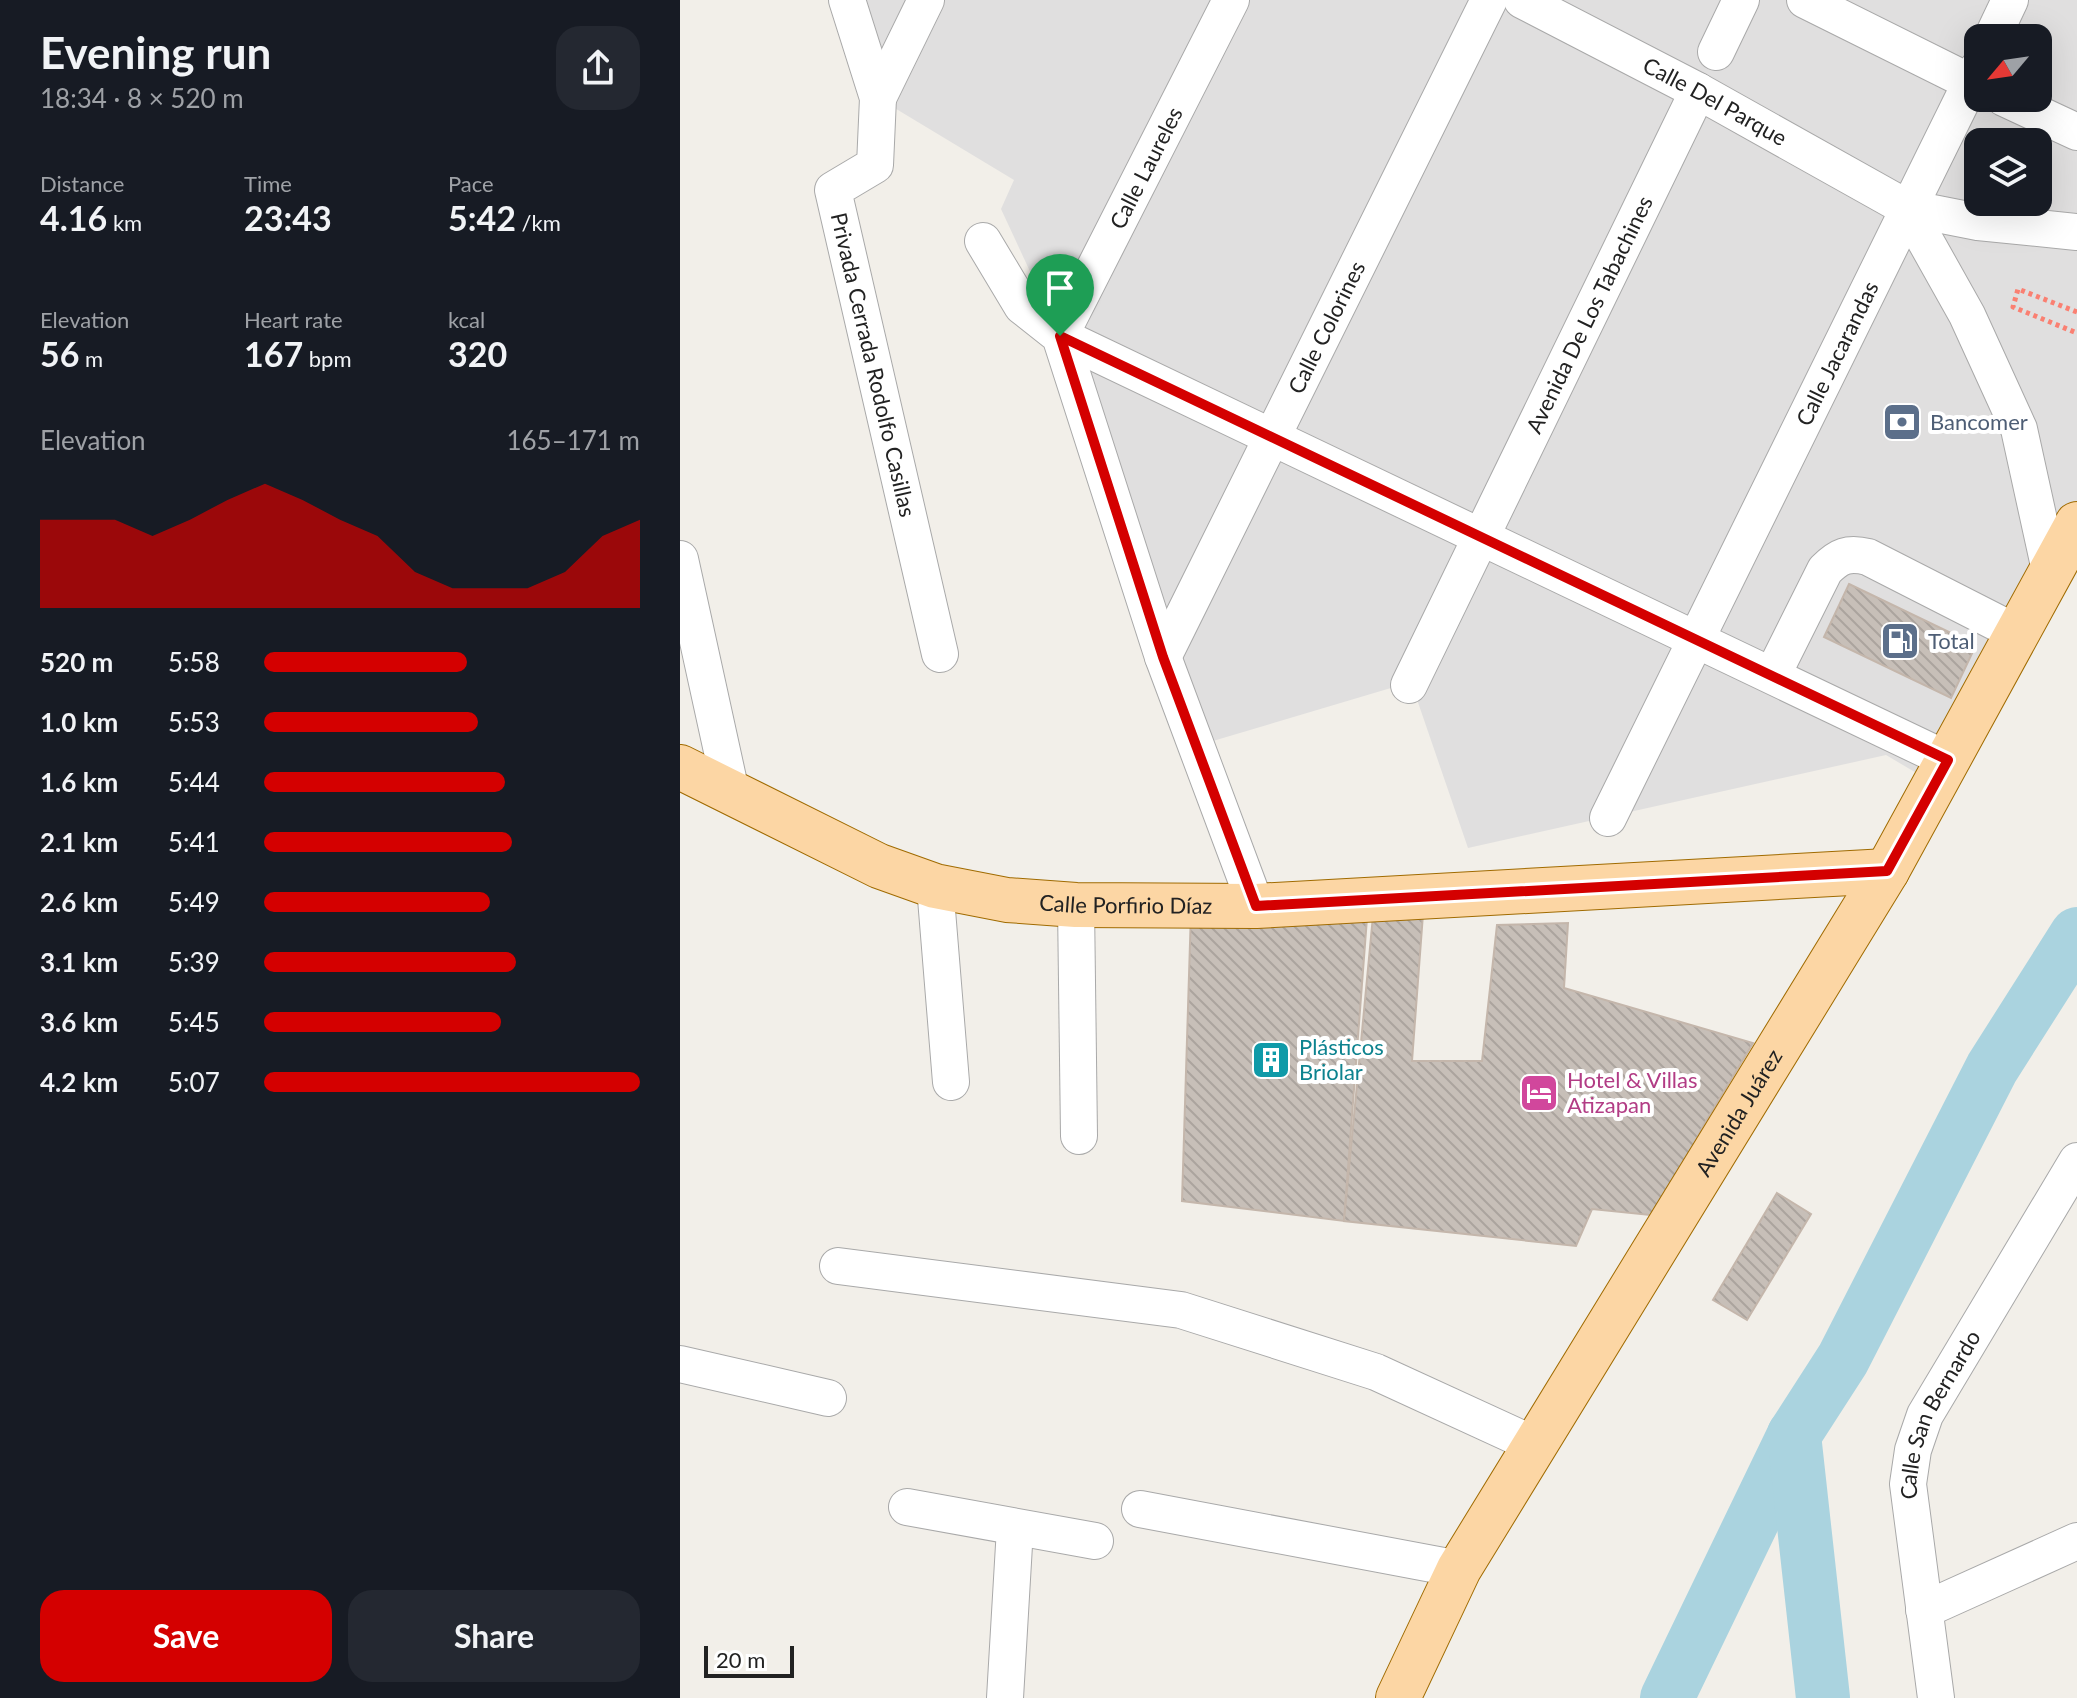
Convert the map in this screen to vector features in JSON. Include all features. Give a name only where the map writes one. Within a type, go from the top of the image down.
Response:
[{"type":"main road","name":"Avenida Juárez","points":[[1398,1698],[1459,1569],[1887,871],[2077,524]]},
{"type":"main road","name":"Calle Porfirio Díaz","points":[[680,767],[879,866],[935,886],[1007,900],[1076,905],[1256,906],[1887,871]]},
{"type":"street","points":[[878,98],[926,0]]},
{"type":"street","name":"Calle Laureles","points":[[1060,336],[1231,0]]},
{"type":"street","name":"Calle Colorines","points":[[1163,657],[1489,0]]},
{"type":"street","name":"Calle Del Parque","points":[[1522,0],[1698,91],[1907,208],[1978,222],[2077,232]]},
{"type":"street","points":[[1716,52],[1741,0]]},
{"type":"street","points":[[1805,0],[1964,73]]},
{"type":"street","points":[[1999,24],[2010,0]]},
{"type":"street","points":[[853,7],[878,98]]},
{"type":"street","name":"Avenida De Los Tabachines","points":[[1409,685],[1698,91]]},
{"type":"street","name":"Privada Cerrada Rodolfo Casillas","points":[[878,98],[875,165],[833,190],[940,654]]},
{"type":"street","name":"Calle Jacarandas","points":[[1608,818],[1907,208],[1964,101]]},
{"type":"street","points":[[2034,112],[2077,132]]},
{"type":"street","points":[[1907,208],[1967,315],[2019,429],[2051,575]]},
{"type":"street","points":[[983,241],[1022,306],[1060,336],[1273,435],[1948,760]]},
{"type":"street","points":[[1060,336],[1163,657],[1256,906]]},
{"type":"street","points":[[1773,674],[1825,570],[1836,558],[1852,553],[1868,557],[2019,634]]},
{"type":"street","points":[[680,559],[731,792]]},
{"type":"street","points":[[935,886],[951,1082]]},
{"type":"street","points":[[1076,905],[1079,1136]]},
{"type":"street","name":"Calle San Bernardo","points":[[1936,1698],[1908,1484],[1913,1450],[1925,1415],[2077,1161]]},
{"type":"street","points":[[838,1266],[1181,1310],[1376,1372],[1535,1445]]},
{"type":"street","points":[[680,1364],[828,1398]]},
{"type":"street","points":[[907,1507],[1095,1541]]},
{"type":"street","points":[[1140,1509],[1459,1569]]},
{"type":"street","points":[[1005,1698],[1015,1528]]},
{"type":"street","points":[[1924,1610],[2077,1541]]},
{"type":"path","points":[[2077,312],[2018,289],[2013,307],[2077,333]]},
{"type":"shaded area","points":[[847,0],[2077,0],[2077,524],[1935,784],[1886,755],[1468,848],[1411,682],[1196,746],[1060,336],[1001,209],[1014,180],[878,98]]},
{"type":"building","name":"Total","points":[[1849,584],[1976,645],[1951,698],[1824,637]]},
{"type":"building","name":"Plásticos Briolar","points":[[1191,911],[1367,918],[1344,1221],[1182,1201]]},
{"type":"building","name":"Hotel & Villas Atizapan","points":[[1423,914],[1412,1061],[1482,1061],[1497,925],[1568,923],[1564,988],[1753,1043],[1703,1126],[1660,1216],[1592,1209],[1576,1246],[1344,1221],[1373,916]]},
{"type":"building","points":[[1777,1193],[1811,1214],[1747,1320],[1713,1300]]},
{"type":"waterway","points":[[1823,1698],[1794,1435],[1843,1359],[1992,1068],[2077,934]]},
{"type":"waterway","points":[[1667,1698],[1794,1435]]},
{"type":"place","name":"Bancomer","points":[[1902,422]]},
{"type":"place","name":"Total","points":[[1900,641]]},
{"type":"place","name":"Plásticos Briolar","points":[[1271,1060]]},
{"type":"place","name":"Hotel & Villas Atizapan","points":[[1539,1093]]},
{"type":"route","points":[[1060,336],[1273,435],[1948,760],[1887,871],[1256,906],[1163,657],[1060,336]]}]
